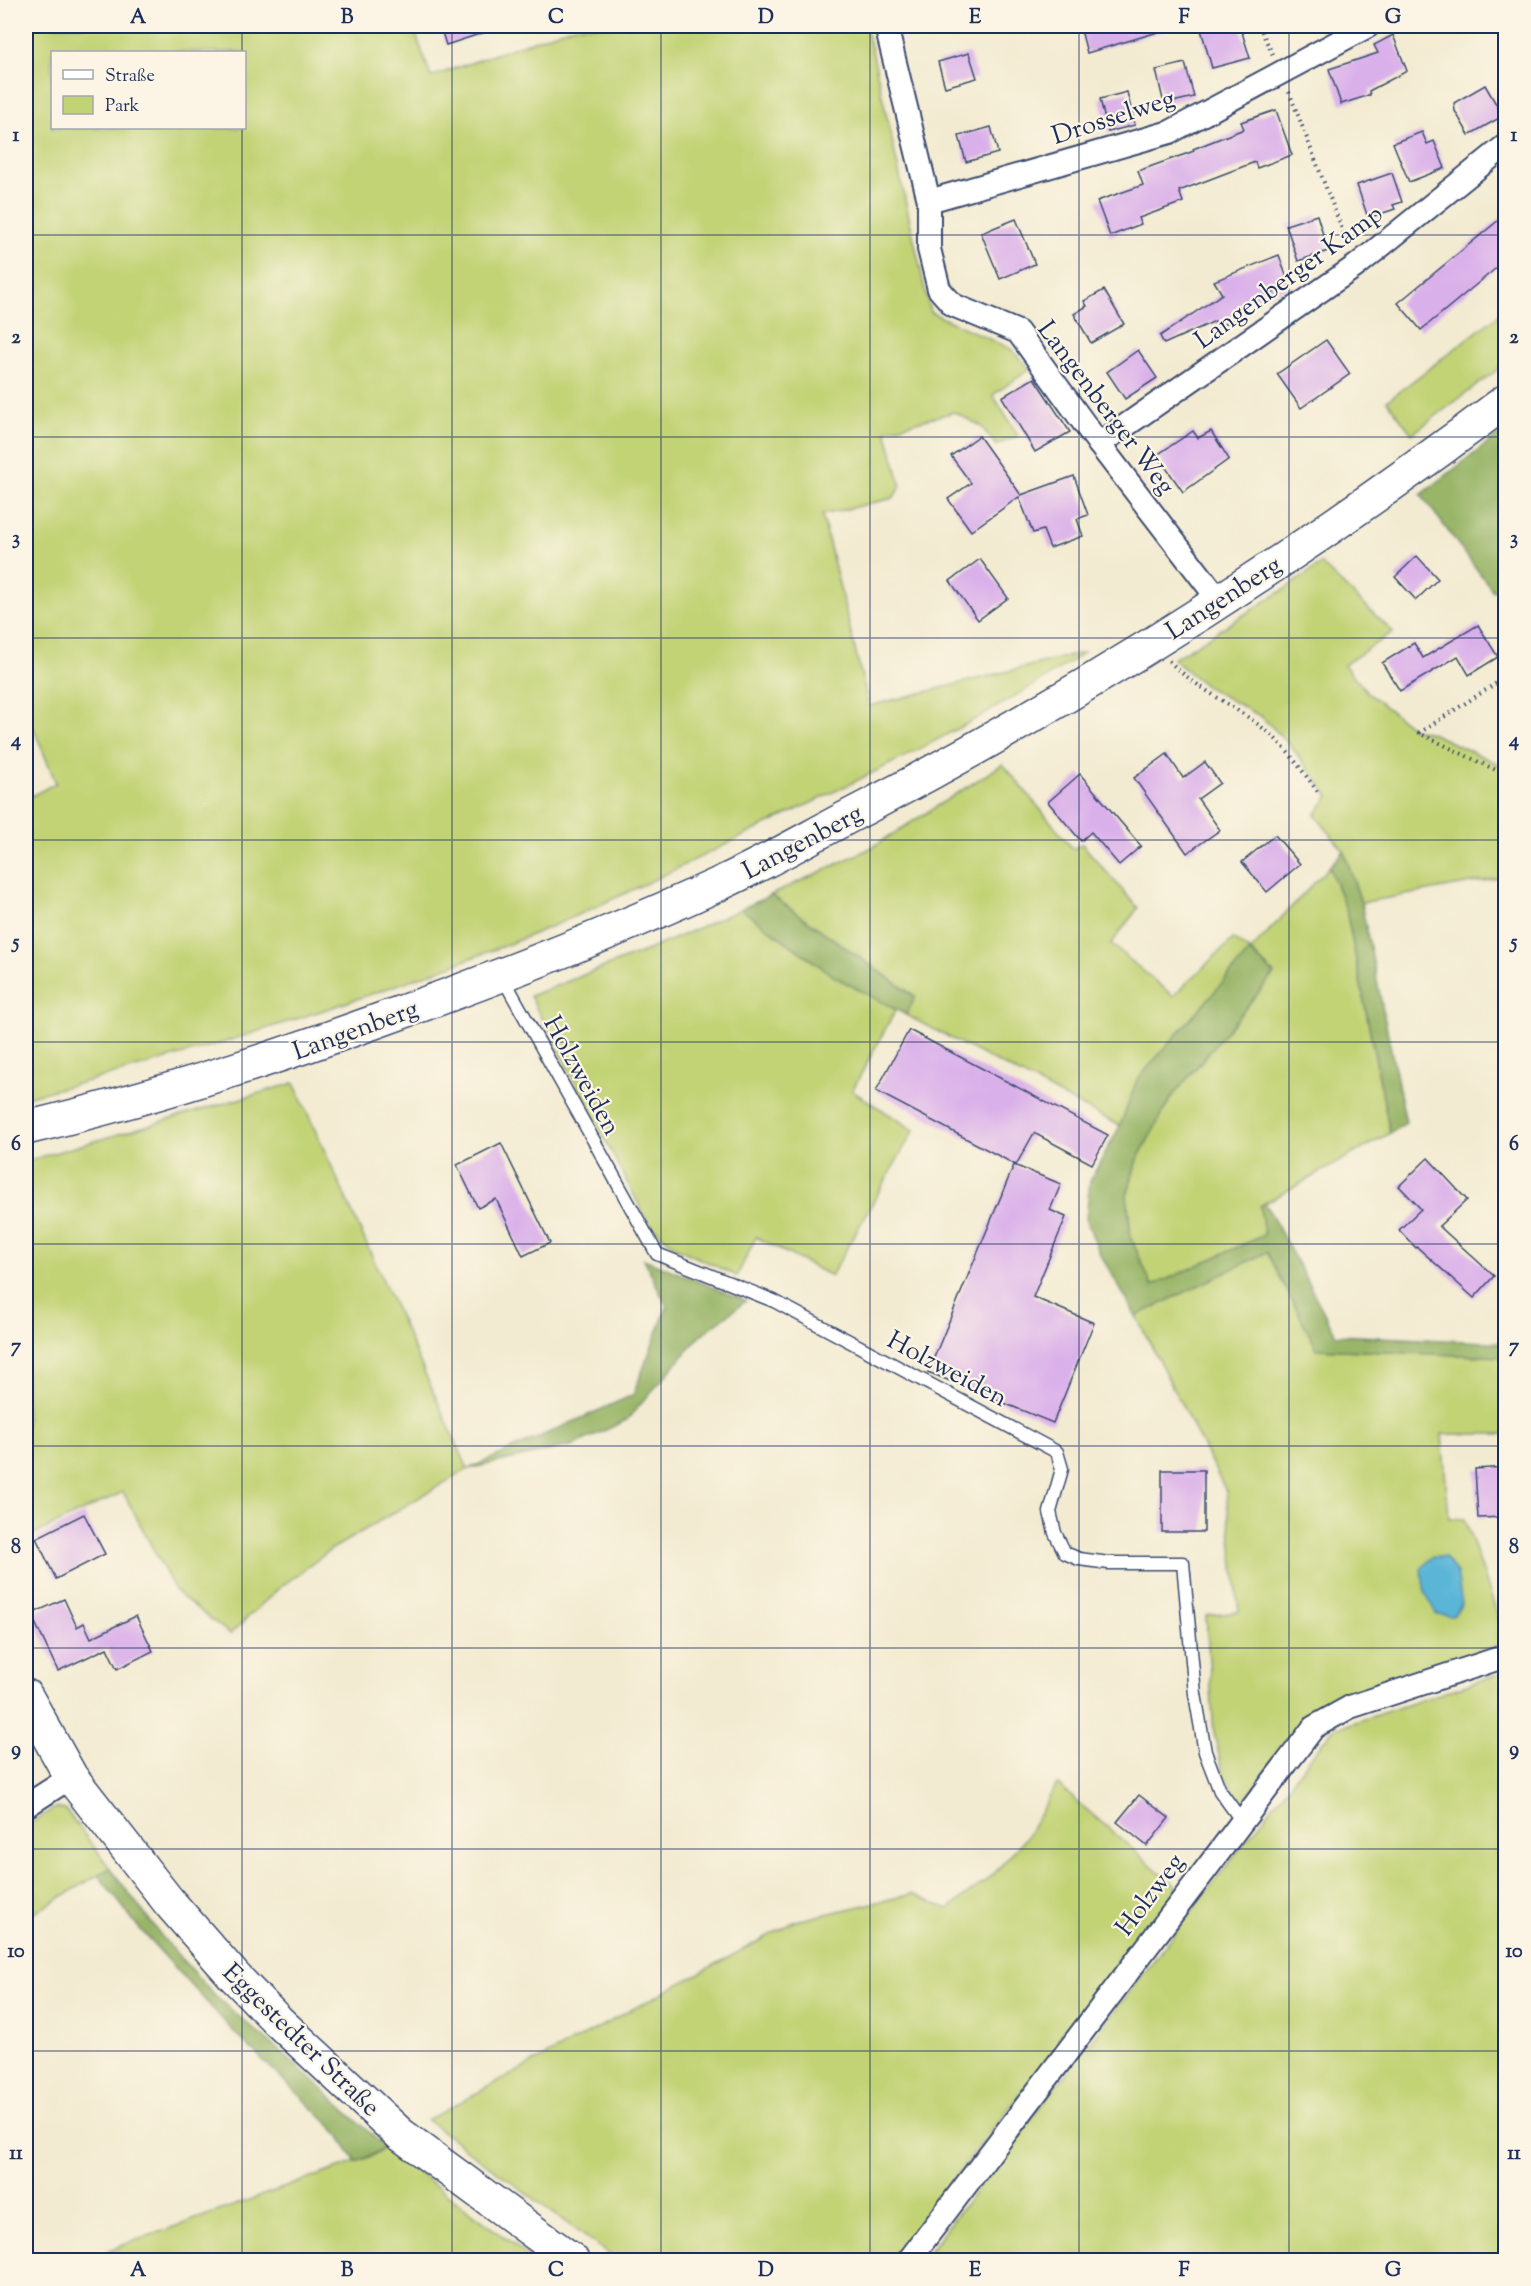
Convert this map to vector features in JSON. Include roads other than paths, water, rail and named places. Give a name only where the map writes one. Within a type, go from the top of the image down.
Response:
[{"type":"main road","name":"Langenberg","points":[[26,1128],[171,1090],[292,1051],[502,976],[720,884],[952,762],[1152,644],[1442,449],[1506,401]]},
{"type":"main road","name":"Eggestedter Straße","points":[[26,1696],[71,1777],[169,1902],[234,1976],[400,2134],[572,2260]]},
{"type":"street","name":"Langenberger Weg","points":[[886,26],[929,201],[929,249],[939,289],[953,305],[1018,332],[1099,444],[1219,600]]},
{"type":"street","name":"Drosselweg","points":[[929,201],[1170,132],[1368,26]]},
{"type":"street","name":"Langenberger Kamp","points":[[1099,444],[1356,266],[1506,145]]},
{"type":"street","name":"Holzweg","points":[[909,2260],[1314,1727],[1350,1707],[1506,1656]]},
{"type":"street","points":[[26,1806],[71,1777]]},
{"type":"lane","name":"Holzweiden","points":[[502,976],[657,1254],[774,1301],[1057,1452],[1062,1469],[1050,1512],[1055,1533],[1065,1553],[1079,1559],[1109,1563],[1183,1563],[1195,1694],[1205,1752],[1220,1791],[1242,1820]]},
{"type":"water","points":[[1433,1556],[1445,1557],[1457,1573],[1462,1604],[1453,1616],[1436,1614],[1425,1592],[1421,1569]]}]
